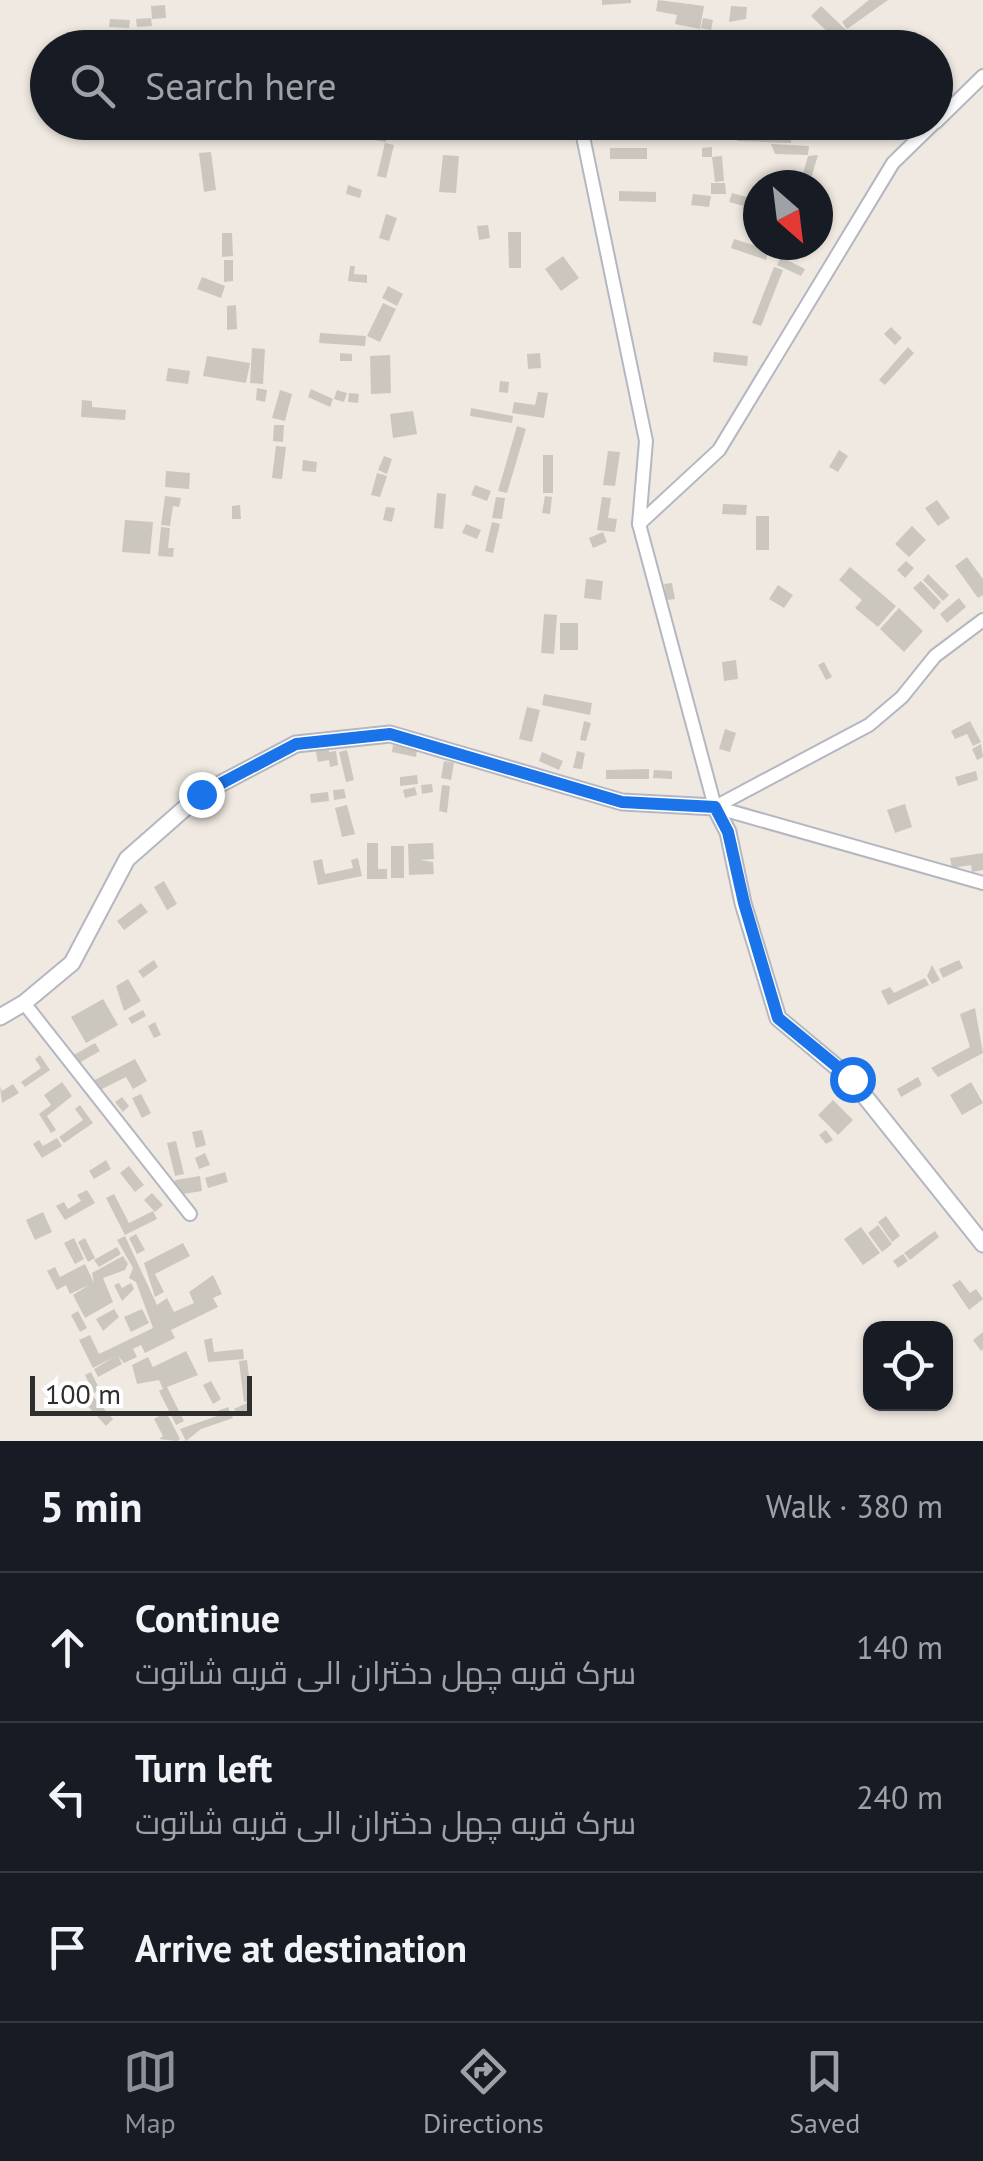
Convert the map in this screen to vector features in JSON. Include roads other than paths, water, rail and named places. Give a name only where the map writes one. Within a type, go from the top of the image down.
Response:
[{"type":"street","points":[[953,105],[983,76]]},
{"type":"street","points":[[584,140],[646,441],[639,524],[715,807],[728,832],[778,1018],[852,1079],[982,1240]]},
{"type":"street","points":[[639,524],[719,450],[893,163],[917,140]]},
{"type":"street","points":[[715,807],[870,725],[902,697],[935,656],[983,620]]},
{"type":"street","points":[[0,1017],[24,1003],[72,963],[126,859],[201,794],[296,744],[390,734],[622,802],[715,807],[983,883]]},
{"type":"street","points":[[24,1003],[190,1214]]}]
